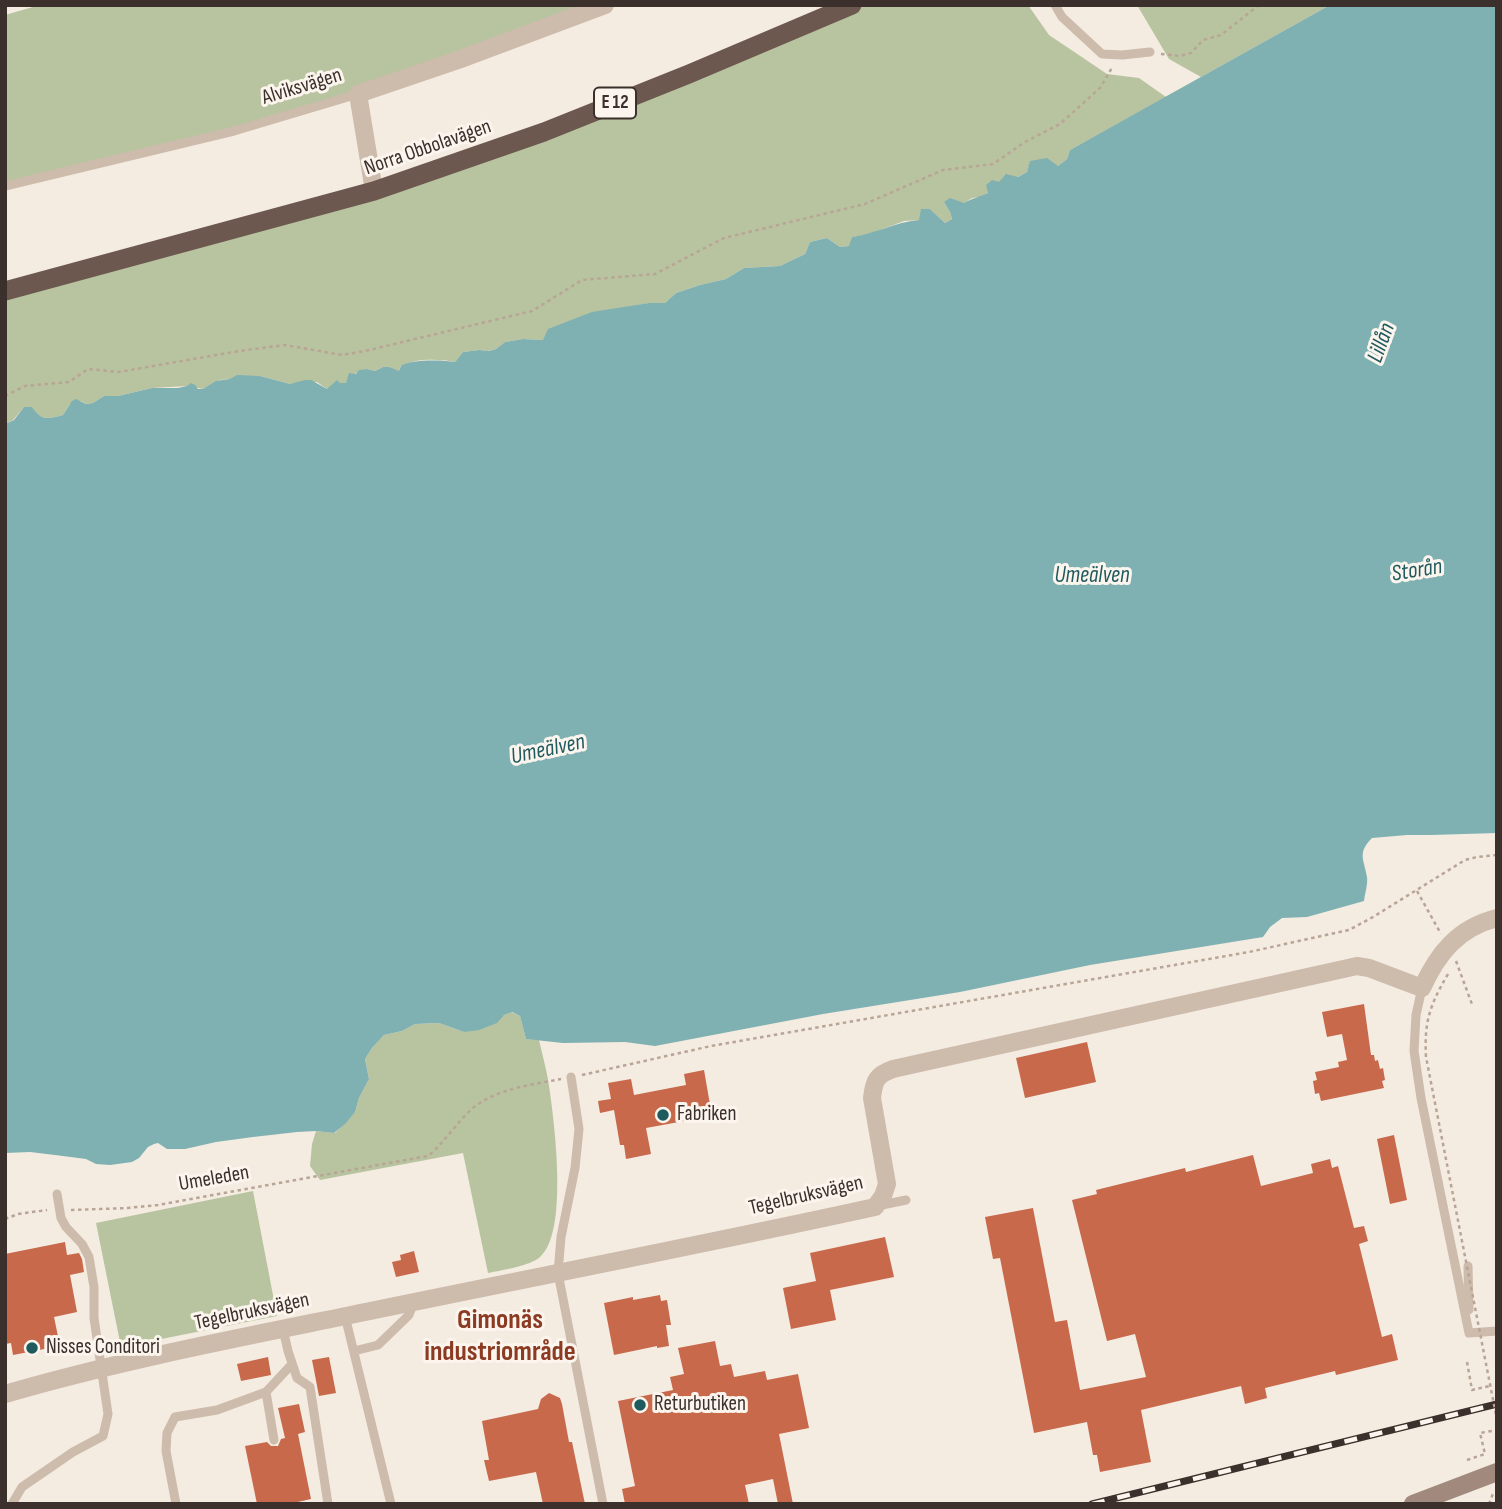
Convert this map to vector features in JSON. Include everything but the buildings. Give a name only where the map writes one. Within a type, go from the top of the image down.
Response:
[{"type":"highway","name":"Norra Obbolavägen","points":[[5,291],[374,191],[544,132],[852,5]]},
{"type":"main road","points":[[1413,1504],[1496,1480]]},
{"type":"street","name":"Alviksvägen","points":[[358,94],[605,5]]},
{"type":"street","points":[[358,94],[374,191]]},
{"type":"street","points":[[1422,988],[1443,944],[1486,920],[1497,918]]},
{"type":"street","name":"Tegelbruksvägen","points":[[5,1394],[214,1343],[875,1206],[883,1196],[887,1184],[872,1098],[874,1084],[881,1073],[1357,966],[1422,988]]},
{"type":"lane","points":[[1055,5],[1062,17],[1102,54],[1150,52]]},
{"type":"lane","name":"Alviksvägen","points":[[5,186],[234,131],[358,94]]},
{"type":"lane","points":[[1422,988],[1416,1015],[1414,1051],[1421,1098],[1469,1333]]},
{"type":"lane","points":[[571,1077],[579,1129],[575,1168],[561,1237],[558,1273],[603,1504]]},
{"type":"lane","points":[[12,1504],[22,1487],[73,1452],[103,1436],[108,1413],[94,1318],[94,1287],[89,1257],[61,1218],[57,1195]]},
{"type":"lane","points":[[875,1206],[906,1200]]},
{"type":"lane","points":[[1468,1266],[1469,1333]]},
{"type":"lane","points":[[354,1351],[378,1345],[409,1315],[414,1302]]},
{"type":"lane","points":[[345,1316],[391,1504]]},
{"type":"lane","points":[[283,1329],[297,1378],[310,1387],[328,1504]]},
{"type":"lane","points":[[1469,1333],[1497,1331]]},
{"type":"lane","points":[[176,1504],[166,1451],[167,1433],[175,1417],[216,1410],[266,1392],[292,1364]]},
{"type":"lane","points":[[266,1392],[274,1440]]},
{"type":"path","points":[[1150,52],[1180,56],[1191,53],[1203,40],[1221,35],[1259,5]]},
{"type":"path","points":[[5,396],[25,386],[69,382],[88,369],[119,372],[285,345],[342,355],[365,351],[531,311],[582,280],[655,274],[724,238],[865,204],[943,170],[993,164],[1025,142],[1060,124],[1100,88],[1122,55]]},
{"type":"path","points":[[571,1077],[711,1046],[1249,952],[1349,930],[1465,860],[1497,855]]},
{"type":"path","points":[[1417,891],[1443,936],[1443,944],[1457,963],[1473,1007]]},
{"type":"path","points":[[1448,974],[1434,998],[1428,1018],[1426,1057],[1488,1387],[1497,1420]]},
{"type":"path","name":"Umeleden","points":[[5,1219],[41,1210],[127,1209],[158,1205],[428,1156],[474,1107],[494,1095],[516,1087],[571,1077]]},
{"type":"path","points":[[1467,1362],[1472,1390],[1488,1387]]},
{"type":"path","points":[[1467,1460],[1485,1454],[1480,1433],[1497,1430]]},
{"type":"path","points":[[1489,1504],[1496,1480]]},
{"type":"green space","points":[[40,5],[605,5],[458,60],[234,131],[5,186],[5,15]]},
{"type":"green space","points":[[852,5],[1028,5],[1049,35],[1107,74],[1139,78],[1166,97],[1070,150],[1067,159],[1058,166],[1031,161],[1027,172],[980,197],[964,203],[944,202],[952,219],[945,223],[930,209],[919,220],[904,221],[867,235],[852,237],[850,246],[840,247],[827,238],[810,242],[805,254],[780,266],[744,268],[726,279],[676,293],[665,303],[623,308],[543,340],[523,339],[505,342],[488,351],[463,352],[455,362],[419,361],[400,367],[399,371],[389,367],[375,371],[367,369],[352,375],[346,383],[327,389],[317,382],[290,384],[260,376],[220,380],[203,389],[188,386],[152,388],[118,396],[104,396],[93,403],[86,404],[81,401],[70,404],[63,415],[53,417],[42,417],[31,407],[24,407],[13,420],[5,424],[5,291],[374,191]]},
{"type":"green space","points":[[1137,5],[1330,5],[1201,77],[1169,59]]},
{"type":"green space","points":[[511,1012],[520,1016],[526,1039],[539,1040],[544,1059],[554,1130],[557,1204],[549,1244],[540,1257],[523,1265],[488,1273],[463,1153],[320,1180],[310,1166],[316,1131],[335,1133],[355,1112],[369,1079],[365,1059],[384,1035],[402,1031],[415,1024],[439,1023],[464,1032]]},
{"type":"green space","points":[[253,1191],[277,1316],[121,1347],[96,1223]]},
{"type":"water","name":"Umeälven","points":[[1330,5],[1497,5],[1497,833],[1372,838],[1363,852],[1367,880],[1364,901],[1307,917],[1282,918],[1270,927],[1263,937],[1090,965],[960,992],[823,1014],[655,1046],[625,1042],[563,1043],[526,1039],[520,1016],[512,1012],[504,1015],[497,1023],[464,1032],[439,1023],[415,1024],[402,1031],[384,1035],[372,1048],[365,1059],[369,1079],[355,1112],[334,1133],[297,1132],[216,1142],[185,1149],[167,1149],[158,1143],[148,1147],[132,1162],[110,1165],[30,1152],[5,1153],[5,424],[14,420],[24,407],[32,407],[42,417],[53,417],[63,415],[76,399],[86,404],[104,396],[118,396],[152,388],[178,388],[191,383],[198,389],[203,389],[216,381],[237,375],[260,376],[290,384],[311,380],[327,389],[337,380],[346,383],[349,373],[356,374],[359,370],[375,371],[389,367],[399,371],[401,366],[411,362],[455,362],[463,352],[489,351],[505,342],[523,339],[543,340],[548,329],[592,312],[665,303],[676,293],[726,279],[744,268],[780,266],[805,254],[810,242],[827,238],[840,247],[849,246],[852,237],[919,220],[921,209],[930,209],[945,223],[952,219],[944,202],[950,198],[964,203],[988,193],[986,185],[992,180],[999,182],[1006,174],[1018,177],[1027,172],[1030,161],[1047,158],[1058,166],[1067,159],[1070,150]]},
{"type":"railway","points":[[1092,1504],[1497,1404]]},
{"type":"place","name":"Fabriken","points":[[663,1115]]},
{"type":"place","name":"Nisses Conditori","points":[[32,1348]]},
{"type":"place","name":"Returbutiken","points":[[640,1405]]},
{"type":"district","name":"Gimonäs industriområde","points":[[500,1337]]},
{"type":"water label","name":"Lillån","points":[[1382,343]]},
{"type":"water label","name":"Storån","points":[[1417,571]]}]
